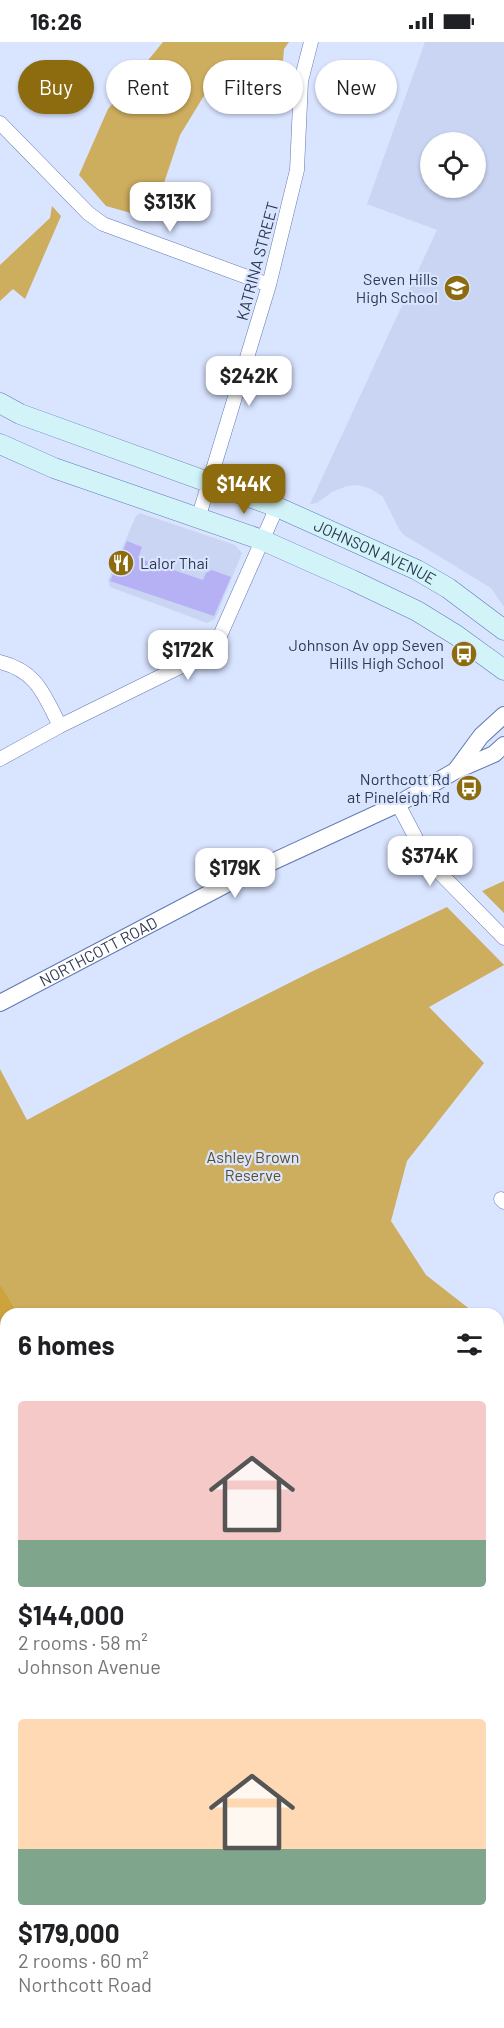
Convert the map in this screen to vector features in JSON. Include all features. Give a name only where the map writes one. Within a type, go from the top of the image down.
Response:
[{"type":"main road","name":"JOHNSON AVENUE","points":[[0,403],[20,414],[277,507],[417,570],[455,593],[504,630]]},
{"type":"main road","name":"JOHNSON AVENUE","points":[[0,444],[54,468],[262,540],[352,580],[417,611],[456,635],[504,670]]},
{"type":"street","name":"KATRINA STREET","points":[[198,519],[269,285],[297,170],[301,81],[311,42]]},
{"type":"street","points":[[0,123],[88,213],[103,224],[269,285]]},
{"type":"street","points":[[0,759],[60,726],[196,659],[219,639],[277,507]]},
{"type":"street","points":[[0,662],[16,666],[38,684],[60,726]]},
{"type":"street","name":"NORTHCOTT ROAD","points":[[455,771],[481,736],[504,715]]},
{"type":"street","name":"NORTHCOTT ROAD","points":[[0,1003],[228,883],[398,804],[455,771],[494,754],[504,745]]},
{"type":"street","points":[[398,804],[432,865],[504,938]]},
{"type":"shaded area","name":"Seven Hills High School","points":[[425,42],[504,42],[504,607],[491,588],[404,535],[383,497],[371,489],[359,485],[347,486],[332,492],[317,503],[310,504],[437,230],[367,204]]},
{"type":"shaded area","points":[[140,513],[235,545],[242,553],[215,619],[207,623],[110,587],[108,580],[136,516]]},
{"type":"shaded area","points":[[0,1285],[14,1308],[0,1308]]},
{"type":"green space","points":[[163,42],[289,42],[284,49],[283,60],[203,60],[203,97],[180,135],[152,219],[106,206],[79,175],[106,114],[191,114],[191,60],[148,60]]},
{"type":"green space","points":[[52,206],[61,216],[25,299],[13,289],[0,301],[0,265],[50,218]]},
{"type":"green space","points":[[504,881],[504,913],[482,891]]},
{"type":"green space","name":"Ashley Brown Reserve","points":[[447,907],[504,965],[429,1007],[484,1063],[407,1161],[391,1221],[426,1275],[468,1308],[0,1308],[0,1069],[27,1120],[184,1036]]},
{"type":"building","points":[[127,541],[142,547],[138,558],[203,580],[206,573],[212,570],[231,577],[214,616],[110,581]]},
{"type":"place","name":"Seven Hills High School","points":[[457,288]]},
{"type":"place","name":"Lalor Thai","points":[[121,563]]},
{"type":"place","name":"Johnson Av opp Seven Hills High School","points":[[464,654]]},
{"type":"place","name":"Northcott Rd at Pineleigh Rd","points":[[469,788]]}]
